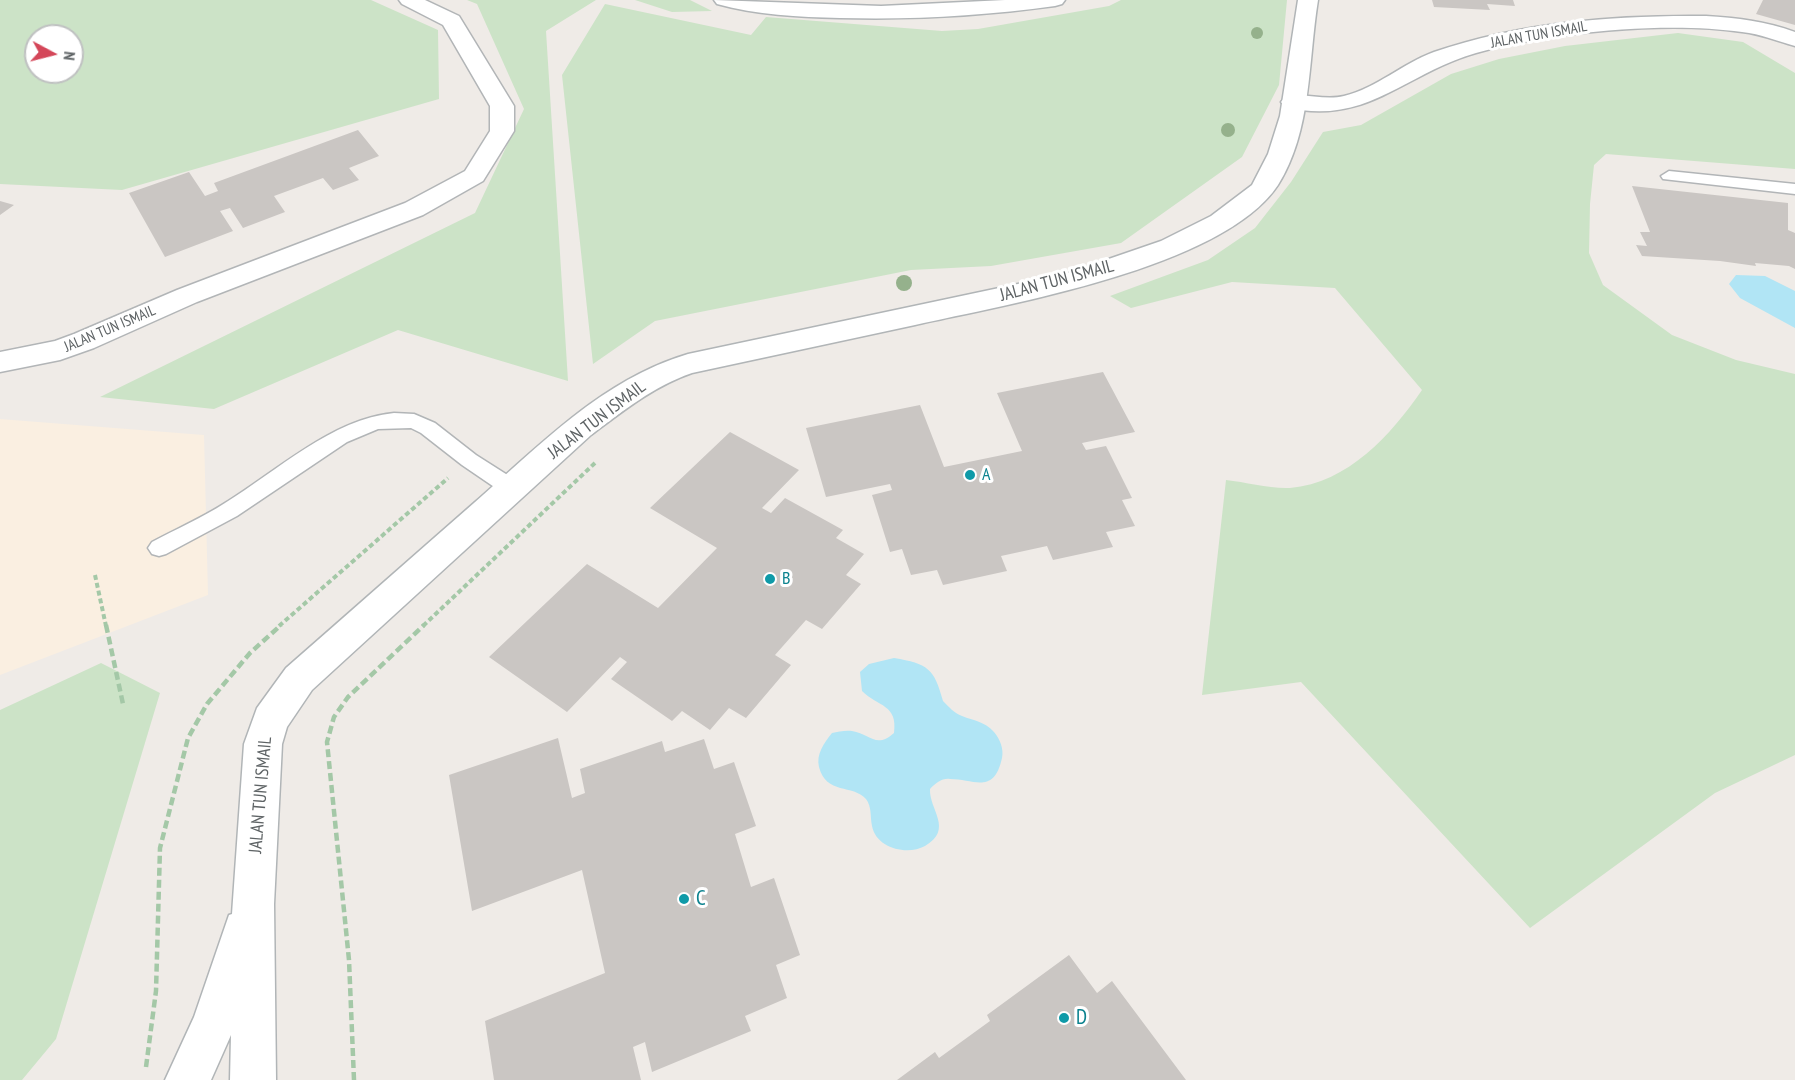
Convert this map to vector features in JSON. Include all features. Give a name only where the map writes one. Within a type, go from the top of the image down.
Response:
[{"type":"street","name":"JALAN TUN ISMAIL","points":[[0,362],[60,350],[84,341],[187,296],[414,209],[474,176],[502,131],[502,106],[451,21],[409,0]]},
{"type":"street","points":[[724,0],[778,9],[862,6],[944,12],[1055,0]]},
{"type":"street","name":"JALAN TUN ISMAIL","points":[[253,1080],[253,904],[263,744],[270,720],[283,698],[299,679],[580,427],[636,387],[675,368],[1068,282],[1112,269],[1201,232],[1237,211],[1263,187],[1285,142],[1308,0]]},
{"type":"street","name":"JALAN TUN ISMAIL","points":[[1293,102],[1322,104],[1349,102],[1375,92],[1411,69],[1440,57],[1514,36],[1555,29],[1626,24],[1727,23],[1755,27],[1795,39]]},
{"type":"street","points":[[188,1080],[214,1023],[253,904]]},
{"type":"lane","points":[[1669,176],[1795,189]]},
{"type":"lane","points":[[159,548],[230,510],[340,436],[375,422],[414,421],[428,428],[469,460],[513,489]]},
{"type":"path","points":[[354,1080],[349,960],[327,742],[334,717],[348,697],[600,458]]},
{"type":"path","points":[[95,575],[123,704]]},
{"type":"shaded area","points":[[0,419],[204,435],[208,595],[0,675]]},
{"type":"green space","points":[[0,0],[371,0],[438,30],[439,99],[122,190],[0,184]]},
{"type":"green space","points":[[467,0],[596,0],[546,31],[568,381],[398,330],[214,409],[100,397],[475,213],[524,109],[477,4]]},
{"type":"green space","points":[[635,0],[690,0],[712,11],[672,12]]},
{"type":"green space","points":[[1121,0],[1287,0],[1279,85],[1242,157],[1121,243],[991,266],[911,270],[655,321],[593,364],[562,75],[605,4],[751,35],[766,17],[942,31],[978,29],[1109,6]]},
{"type":"green space","points":[[1678,33],[1743,42],[1795,73],[1795,169],[1606,154],[1594,165],[1589,253],[1603,285],[1672,335],[1736,360],[1795,374],[1795,755],[1715,793],[1530,928],[1301,682],[1202,695],[1226,480],[1290,488],[1331,477],[1349,467],[1382,439],[1422,390],[1335,288],[1232,282],[1131,308],[1110,296],[1208,260],[1255,228],[1291,182],[1323,132],[1361,125],[1451,74],[1499,59],[1565,46]]},
{"type":"green space","points":[[101,663],[160,693],[56,1039],[22,1080],[0,1080],[0,710]]},
{"type":"water","points":[[1736,275],[1765,276],[1795,291],[1795,328],[1740,298],[1729,284]]},
{"type":"water","points":[[894,658],[928,669],[933,674],[943,701],[962,716],[983,723],[990,728],[998,738],[1002,751],[998,770],[988,781],[947,779],[939,781],[930,789],[938,819],[938,833],[925,846],[910,850],[893,848],[879,840],[872,826],[870,808],[866,799],[861,794],[827,782],[822,776],[818,762],[821,749],[832,733],[852,731],[882,740],[894,733],[893,716],[890,711],[862,691],[860,672],[869,664]]},
{"type":"building","points":[[1432,0],[1513,0],[1515,6],[1487,4],[1490,10],[1434,7]]},
{"type":"building","points":[[1763,0],[1795,0],[1795,25],[1756,14]]},
{"type":"building","points":[[358,130],[379,156],[349,168],[359,180],[333,190],[323,178],[274,196],[285,212],[243,228],[230,208],[220,211],[233,231],[165,257],[129,193],[189,172],[205,196],[218,191],[214,183]]},
{"type":"building","points":[[1632,186],[1788,203],[1788,230],[1795,233],[1795,269],[1789,266],[1755,263],[1756,266],[1720,261],[1642,256],[1636,245],[1647,246],[1640,232],[1650,232]]},
{"type":"building","points":[[0,201],[14,205],[0,215]]},
{"type":"building","name":"A","points":[[1103,372],[1135,432],[1082,443],[1086,450],[1106,446],[1132,498],[1122,500],[1135,526],[1106,532],[1113,547],[1053,560],[1047,546],[1001,556],[1007,571],[943,585],[937,570],[911,575],[902,549],[890,552],[872,495],[892,490],[890,484],[826,497],[806,428],[920,405],[944,467],[1022,451],[997,393]]},
{"type":"building","name":"B","points":[[730,432],[799,470],[762,508],[771,513],[785,498],[843,530],[836,538],[864,554],[846,575],[861,584],[822,629],[806,620],[775,655],[791,665],[746,718],[729,708],[710,730],[682,711],[672,721],[611,679],[627,662],[620,657],[567,712],[489,657],[587,564],[658,608],[717,548],[650,508]]},
{"type":"building","name":"C","points":[[558,738],[572,798],[585,793],[580,769],[662,741],[665,752],[704,739],[714,769],[734,762],[756,826],[735,834],[751,887],[774,878],[800,955],[776,965],[787,998],[745,1016],[751,1031],[652,1072],[645,1042],[633,1047],[641,1080],[494,1080],[485,1021],[605,973],[582,870],[472,911],[449,775]]},
{"type":"building","name":"D","points":[[1069,955],[1097,993],[1112,981],[1186,1080],[897,1080],[935,1052],[939,1058],[990,1021],[987,1015]]},
{"type":"place","name":"A","points":[[970,475]]},
{"type":"place","name":"B","points":[[770,579]]},
{"type":"place","name":"C","points":[[684,899]]},
{"type":"place","name":"D","points":[[1064,1018]]}]
